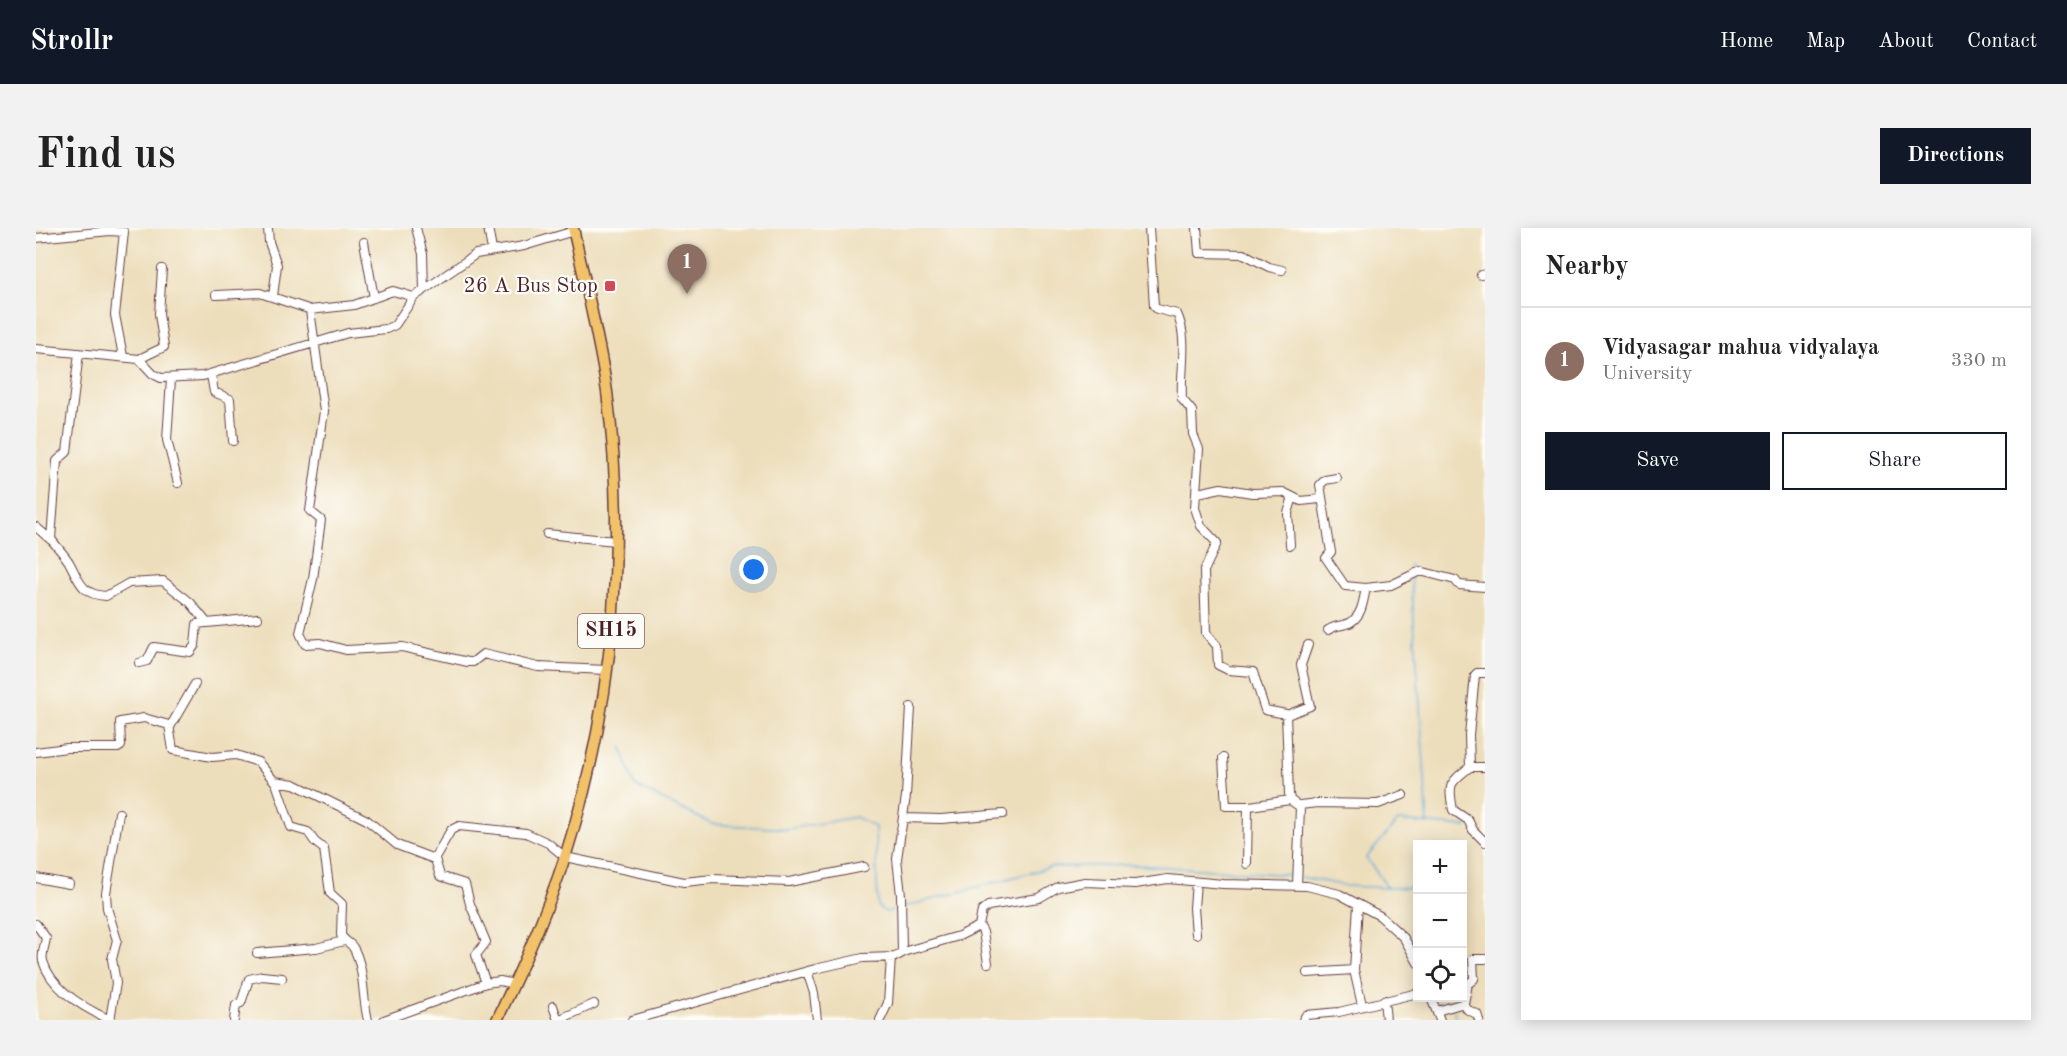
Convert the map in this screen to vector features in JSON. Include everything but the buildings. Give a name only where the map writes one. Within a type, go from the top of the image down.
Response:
[{"type":"main road","name":"SH15","points":[[497,1020],[514,984],[565,857],[595,742],[607,670],[615,541],[614,487],[607,394],[596,329],[573,230]]},
{"type":"street","points":[[268,228],[268,242],[277,266],[273,296]]},
{"type":"street","points":[[416,228],[423,254],[424,290]]},
{"type":"street","points":[[488,228],[492,250]]},
{"type":"street","points":[[1149,228],[1154,306],[1177,314],[1179,318],[1183,353],[1182,399],[1192,411],[1193,434],[1198,447],[1196,467],[1198,493],[1195,506],[1200,523],[1217,543],[1204,571],[1206,633],[1217,646],[1216,662],[1219,667],[1228,670],[1253,672],[1265,711],[1287,715],[1310,706],[1301,664],[1308,645]]},
{"type":"street","points":[[1197,228],[1199,253],[1244,254],[1269,267],[1282,270]]},
{"type":"street","points":[[139,358],[155,376],[171,379],[211,375],[348,333],[390,328],[414,297],[472,256],[492,250],[524,246],[573,230]]},
{"type":"street","points":[[36,238],[110,231],[125,233],[115,315],[123,356]]},
{"type":"street","points":[[364,242],[374,298]]},
{"type":"street","points":[[36,349],[139,358],[164,347],[159,314],[162,268]]},
{"type":"street","points":[[216,295],[244,292],[273,296],[310,309],[334,309],[398,291],[414,297]]},
{"type":"street","points":[[310,309],[313,344],[323,388],[324,411],[310,512],[321,520],[313,579],[300,633],[303,643],[325,644],[346,650],[402,647],[471,662],[483,654],[538,667],[607,670]]},
{"type":"street","points":[[51,540],[57,461],[67,452],[79,353]]},
{"type":"street","points":[[211,375],[214,392],[230,399],[233,441]]},
{"type":"street","points":[[171,379],[167,440],[178,483]]},
{"type":"street","points":[[1337,478],[1321,483],[1320,499],[1331,552],[1326,558],[1345,586],[1366,588],[1396,583],[1420,571],[1455,580],[1458,585],[1485,587]]},
{"type":"street","points":[[1198,493],[1221,488],[1252,493],[1283,492],[1301,501],[1320,499]]},
{"type":"street","points":[[1290,545],[1288,513],[1293,497]]},
{"type":"street","points":[[36,527],[68,560],[79,584],[90,593],[106,596],[129,583],[167,582],[190,602],[206,623]]},
{"type":"street","points":[[547,534],[615,541]]},
{"type":"street","points":[[1328,630],[1336,624],[1350,623],[1360,615],[1366,588]]},
{"type":"street","points":[[139,663],[147,661],[152,648],[156,646],[190,652],[195,645],[197,624],[258,618]]},
{"type":"street","points":[[1470,767],[1469,735],[1475,675],[1485,673]]},
{"type":"street","points":[[195,684],[170,727],[173,750],[212,757],[249,757],[258,762],[275,781],[291,827],[308,832],[324,849],[330,893],[342,904],[341,932],[344,941],[354,949],[362,978],[363,1001],[368,1020]]},
{"type":"street","points":[[902,952],[901,895],[897,859],[903,818],[911,707]]},
{"type":"street","points":[[1287,715],[1290,800]]},
{"type":"street","points":[[36,753],[67,748],[118,748],[121,746],[120,723],[122,721],[144,718],[170,727]]},
{"type":"street","points":[[1223,758],[1226,806],[1248,806],[1290,800],[1300,805],[1317,802],[1378,804],[1404,795]]},
{"type":"street","points":[[1485,767],[1470,767],[1450,783],[1452,807],[1468,820],[1473,830],[1485,842]]},
{"type":"street","points":[[275,781],[294,784],[367,820],[397,845],[435,859]]},
{"type":"street","points":[[1297,885],[1300,805]]},
{"type":"street","points":[[1247,864],[1248,806]]},
{"type":"street","points":[[36,924],[46,938],[42,957],[52,976],[79,1004],[110,1020],[116,983],[112,959],[117,940],[107,908],[106,893],[119,813]]},
{"type":"street","points":[[903,818],[941,819],[1003,814]]},
{"type":"street","points":[[486,983],[476,956],[487,943],[470,904],[466,885],[459,880],[440,876],[435,859],[456,826],[526,833],[548,843],[565,857],[688,882],[713,879],[789,882],[864,867]]},
{"type":"street","points":[[36,878],[69,884]]},
{"type":"street","points":[[988,963],[983,932],[979,925],[982,911],[988,906],[1039,898],[1051,889],[1088,881],[1135,884],[1163,879],[1297,885],[1329,890],[1380,916],[1397,929],[1413,953]]},
{"type":"street","points":[[1196,882],[1194,908],[1196,934]]},
{"type":"street","points":[[1358,905],[1354,970],[1362,1005]]},
{"type":"street","points":[[632,1020],[807,971],[863,958],[891,958],[902,952],[950,940],[979,925]]},
{"type":"street","points":[[257,953],[316,948],[344,941]]},
{"type":"street","points":[[880,1020],[888,1003],[891,958]]},
{"type":"street","points":[[1433,1002],[1439,1016],[1459,1005],[1467,984],[1474,980],[1473,959],[1485,959]]},
{"type":"street","points":[[1307,973],[1354,970]]},
{"type":"street","points":[[807,971],[814,993],[817,1020]]},
{"type":"street","points":[[234,1020],[236,1005],[241,1002],[249,980],[262,976],[282,978]]},
{"type":"street","points":[[384,1020],[486,983],[500,981],[514,984]]},
{"type":"street","points":[[1303,1020],[1306,1015],[1331,1014],[1413,994]]},
{"type":"street","points":[[1384,1000],[1386,1020]]},
{"type":"street","points":[[554,1006],[558,1020],[594,1004]]},
{"type":"street","points":[[1459,1005],[1477,1014],[1479,1020]]},
{"type":"waterway","points":[[1410,565],[1411,570]]},
{"type":"waterway","points":[[1411,578],[1428,823]]},
{"type":"waterway","points":[[621,746],[635,786],[712,824],[788,829],[856,817],[875,827],[878,907],[885,912],[897,909]]},
{"type":"waterway","points":[[1413,887],[1388,888],[1366,858],[1398,821],[1467,827]]},
{"type":"waterway","points":[[904,907],[1051,867],[1136,865],[1293,875]]},
{"type":"waterway","points":[[1300,877],[1347,886],[1388,888]]},
{"type":"waterway","points":[[1454,1010],[1456,1020]]},
{"type":"place","name":"26 A Bus Stop","points":[[610,286]]},
{"type":"place","name":"Vidyasagar mahua vidyalaya","points":[[687,294]]}]
